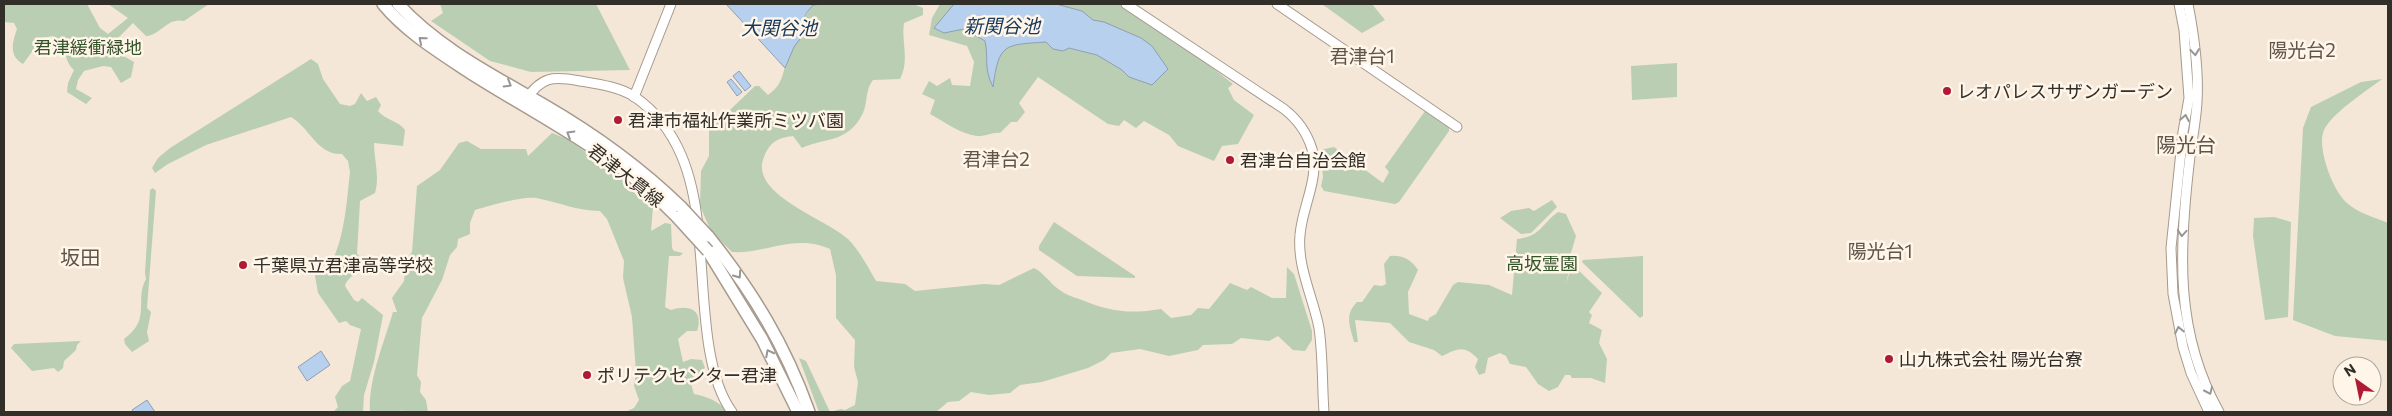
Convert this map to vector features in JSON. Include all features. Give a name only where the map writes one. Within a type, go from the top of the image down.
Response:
[{"type":"main road","name":"君津大貫線","points":[[383,4],[393,15],[431,47],[525,100],[593,135],[624,157],[679,212],[708,236],[753,296],[779,338],[809,412]]},
{"type":"main road","name":"君津大貫線","points":[[398,4],[445,45],[525,100]]},
{"type":"main road","name":"君津大貫線","points":[[679,212],[708,251],[762,339],[798,412]]},
{"type":"street","points":[[634,97],[671,4]]},
{"type":"street","points":[[1126,4],[1284,109],[1301,126],[1307,138],[1314,162],[1312,186],[1300,226],[1300,250],[1318,328],[1324,412]]},
{"type":"street","points":[[1277,4],[1457,127]]},
{"type":"street","points":[[2179,4],[2185,39],[2189,98],[2182,132],[2181,248],[2183,294],[2192,344],[2200,370],[2219,412]]},
{"type":"street","points":[[2188,4],[2196,54],[2197,102],[2172,248],[2173,294],[2183,347],[2191,373],[2209,412]]},
{"type":"street","points":[[525,100],[533,88],[544,80],[560,78],[596,84],[634,97],[665,128],[679,147],[688,170],[695,199],[708,338],[720,387],[732,412]]},
{"type":"green space","name":"君津緩衝緑地","points":[[4,4],[87,4],[100,28],[108,34],[128,18],[108,4],[209,4],[184,21],[178,20],[168,24],[151,35],[146,36],[133,23],[112,44],[113,50],[134,62],[131,77],[121,83],[111,67],[103,66],[84,71],[78,80],[76,89],[92,98],[86,104],[67,92],[68,83],[74,70],[68,62],[58,40],[53,36],[42,38],[23,64],[15,57],[13,44],[17,29],[14,23],[4,22]]},
{"type":"green space","points":[[440,4],[596,4],[630,70],[531,72],[490,61],[431,21],[443,13]]},
{"type":"green space","points":[[813,4],[913,4],[923,8],[923,15],[904,23],[905,58],[900,79],[873,80],[870,84],[863,113],[851,130],[836,138],[802,148],[793,136],[783,138],[772,144],[764,157],[762,170],[767,183],[792,204],[848,239],[860,253],[876,281],[905,284],[915,291],[984,284],[999,285],[1034,268],[1063,292],[1092,304],[1130,312],[1161,309],[1171,318],[1191,315],[1198,308],[1209,309],[1230,283],[1247,290],[1251,287],[1272,298],[1286,298],[1287,267],[1294,274],[1312,331],[1312,340],[1305,351],[1293,350],[1278,336],[1269,341],[1241,338],[1232,344],[1203,345],[1198,350],[1169,356],[1140,349],[1111,353],[1104,360],[1088,368],[1042,382],[1020,385],[1010,393],[989,395],[971,392],[959,401],[948,402],[936,412],[830,412],[841,409],[845,410],[855,405],[858,382],[854,367],[855,340],[836,318],[836,275],[830,249],[805,243],[793,243],[745,252],[732,252],[711,231],[700,206],[701,171],[709,156],[709,130],[755,86],[759,86],[768,95],[777,87],[802,23]]},
{"type":"green space","points":[[940,4],[1119,4],[1201,59],[1233,84],[1228,88],[1234,100],[1254,115],[1238,144],[1222,146],[1214,161],[1178,146],[1169,135],[1144,121],[1136,128],[1124,120],[1119,126],[1108,124],[1038,77],[1019,103],[1025,112],[1017,122],[1011,122],[1000,133],[980,136],[965,133],[930,114],[935,100],[922,94],[929,81],[937,86],[950,78],[952,85],[970,86],[974,62],[967,46],[929,35],[932,18]]},
{"type":"green space","points":[[1322,4],[1372,4],[1385,20],[1362,33]]},
{"type":"green space","points":[[311,59],[318,64],[323,79],[340,104],[350,106],[355,104],[361,93],[367,101],[376,97],[381,105],[378,111],[405,130],[403,146],[374,143],[377,174],[375,193],[360,201],[357,254],[364,260],[361,268],[349,279],[345,286],[354,300],[358,302],[362,298],[383,315],[374,362],[364,395],[363,412],[333,412],[338,407],[335,397],[342,386],[350,381],[361,329],[350,325],[346,321],[339,323],[318,293],[315,276],[318,271],[324,271],[331,263],[340,239],[346,210],[350,172],[348,161],[342,154],[333,153],[320,146],[291,117],[206,145],[168,164],[155,173],[152,168],[158,158],[170,148]]},
{"type":"green space","points":[[1677,63],[1677,97],[1632,100],[1631,66]]},
{"type":"green space","points":[[2382,79],[2349,103],[2332,119],[2326,126],[2322,141],[2328,170],[2342,197],[2356,210],[2388,223],[2388,341],[2335,336],[2293,320],[2303,128],[2311,107],[2361,82]]},
{"type":"green space","points":[[1425,111],[1449,127],[1449,131],[1399,202],[1395,204],[1324,191],[1321,186],[1323,177],[1320,150],[1334,147],[1383,183],[1389,172],[1385,167]]},
{"type":"green space","points":[[552,133],[565,138],[624,178],[642,193],[653,207],[651,231],[665,223],[671,224],[672,248],[674,251],[683,253],[680,256],[669,256],[665,307],[671,310],[689,308],[697,314],[699,324],[697,331],[687,331],[678,339],[683,362],[691,359],[702,360],[705,368],[690,381],[694,394],[713,400],[727,412],[625,412],[634,408],[639,400],[634,386],[636,373],[632,317],[623,278],[624,261],[607,219],[600,211],[583,210],[536,198],[523,198],[475,210],[470,223],[470,234],[458,239],[457,247],[450,255],[442,280],[422,318],[417,375],[421,382],[420,392],[426,400],[428,412],[404,412],[401,410],[401,412],[370,412],[371,387],[377,362],[393,312],[397,312],[392,298],[404,281],[407,258],[412,252],[417,186],[440,170],[459,143],[467,141],[481,149],[526,149],[528,156]]},
{"type":"green space","points":[[153,188],[156,191],[147,308],[151,312],[147,332],[149,341],[132,352],[125,344],[124,339],[138,324],[140,317],[141,295],[146,279],[150,190]]},
{"type":"green space","points":[[1552,200],[1557,207],[1531,233],[1521,234],[1500,218],[1511,211],[1529,208],[1534,211]]},
{"type":"green space","name":"高坂霊園","points":[[1558,212],[1566,214],[1576,236],[1571,253],[1568,255],[1570,265],[1566,284],[1571,267],[1574,266],[1602,293],[1589,312],[1592,315],[1589,323],[1602,330],[1599,343],[1607,359],[1605,383],[1591,378],[1572,378],[1570,375],[1565,375],[1558,387],[1549,391],[1538,384],[1526,367],[1510,364],[1506,356],[1500,353],[1488,358],[1485,373],[1479,375],[1475,367],[1478,359],[1469,351],[1460,349],[1442,356],[1434,350],[1409,342],[1390,323],[1355,320],[1358,342],[1354,342],[1349,321],[1350,311],[1357,302],[1362,302],[1374,285],[1382,286],[1386,284],[1384,264],[1390,256],[1405,258],[1418,270],[1408,292],[1409,314],[1428,321],[1429,318],[1436,314],[1453,285],[1458,282],[1489,285],[1512,295],[1517,239],[1532,235]]},
{"type":"green space","points":[[2274,217],[2291,222],[2288,317],[2265,320],[2253,236],[2254,218]]},
{"type":"green space","points":[[1054,222],[1135,276],[1135,278],[1077,276],[1039,250],[1039,246]]},
{"type":"green space","points":[[1643,256],[1643,316],[1640,318],[1582,262],[1583,260]]},
{"type":"green space","points":[[81,341],[77,345],[76,350],[64,361],[63,368],[58,372],[54,368],[32,371],[11,348],[14,344]]},
{"type":"green space","points":[[799,358],[806,361],[830,412],[819,412]]},
{"type":"water","name":"大関谷池","points":[[726,4],[824,4],[813,5],[806,14],[804,27],[806,31],[794,47],[785,68]]},
{"type":"water","name":"新関谷池","points":[[954,4],[1056,4],[1082,11],[1093,20],[1104,22],[1141,38],[1152,46],[1168,69],[1152,85],[1129,77],[1122,70],[1097,55],[1069,48],[1063,51],[1053,49],[1046,42],[1021,44],[1006,49],[1001,54],[993,87],[987,69],[985,41],[964,29],[944,33],[934,28]]},
{"type":"water","points":[[739,71],[751,86],[745,91],[733,76]]},
{"type":"water","points":[[731,79],[742,92],[737,96],[727,82]]},
{"type":"water","points":[[321,351],[330,365],[307,381],[298,367]]},
{"type":"water","points":[[147,400],[155,412],[133,412],[132,410]]},
{"type":"place","name":"レオパレスサザンガーデン","points":[[1947,91]]},
{"type":"place","name":"君津市福祉作業所ミツバ園","points":[[618,120]]},
{"type":"place","name":"君津台自治会館","points":[[1230,160]]},
{"type":"place","name":"千葉県立君津高等学校","points":[[243,265]]},
{"type":"place","name":"山九株式会社 陽光台寮","points":[[1889,359]]},
{"type":"place","name":"ポリテクセンター君津","points":[[587,375]]},
{"type":"district","name":"陽光台2","points":[[2302,49]]},
{"type":"district","name":"君津台1","points":[[1362,55]]},
{"type":"district","name":"陽光台","points":[[2186,144]]},
{"type":"district","name":"君津台2","points":[[996,158]]},
{"type":"district","name":"陽光台1","points":[[1880,250]]},
{"type":"district","name":"坂田","points":[[80,257]]}]
